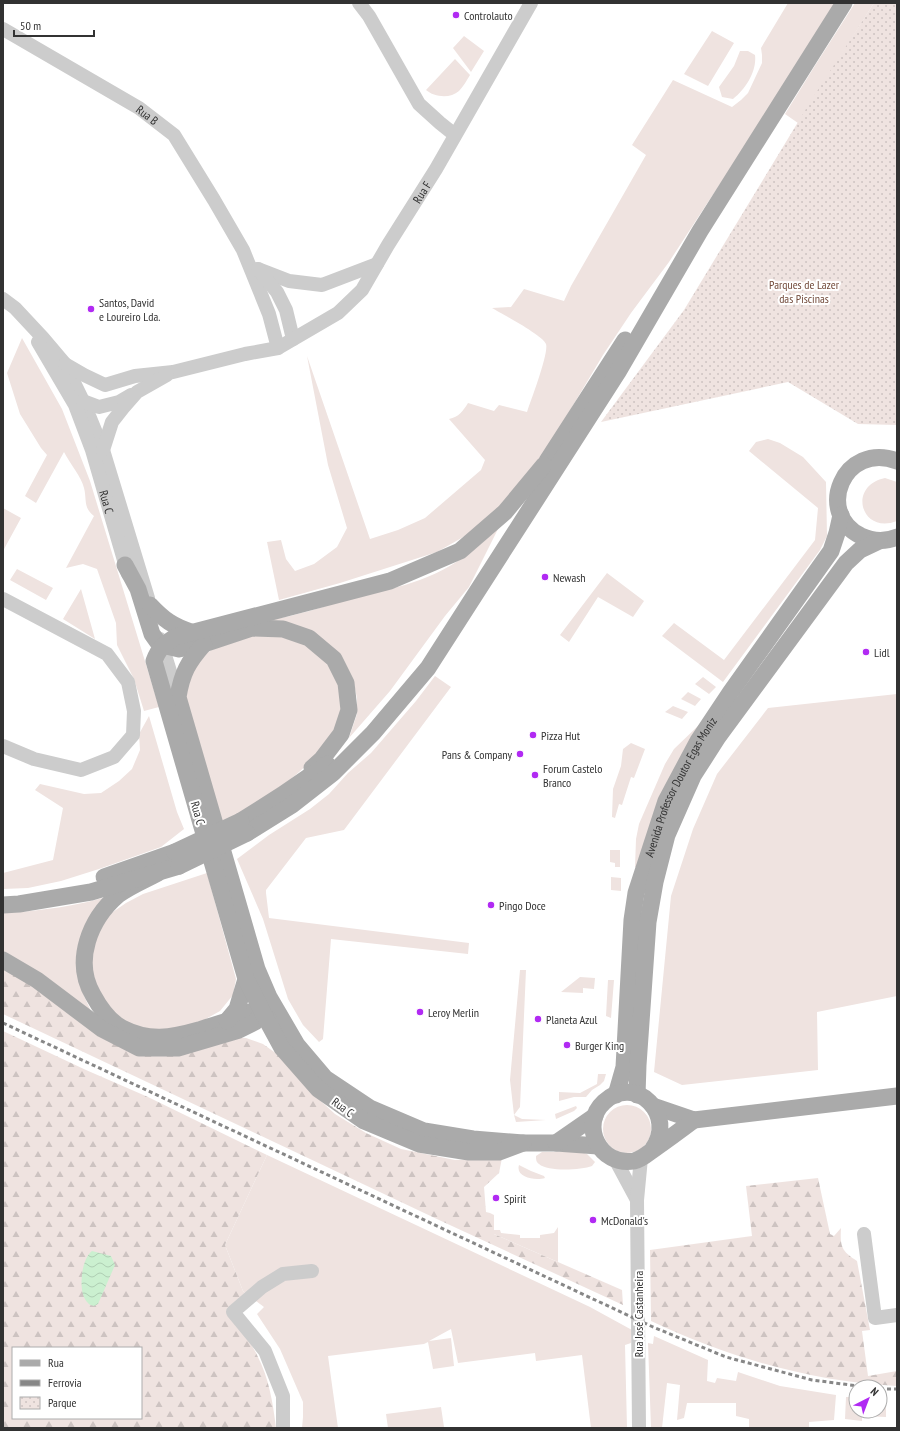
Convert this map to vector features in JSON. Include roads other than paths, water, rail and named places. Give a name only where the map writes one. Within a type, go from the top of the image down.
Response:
[{"type":"main road","points":[[3,896],[17,896],[85,884],[177,859],[292,806],[333,773],[374,733],[428,668],[618,372],[700,231],[844,3]]},
{"type":"main road","points":[[282,795],[323,767],[366,730],[422,662],[607,366],[700,231]]},
{"type":"main road","points":[[879,541],[867,539],[856,533],[847,525],[841,515],[838,504],[838,493],[846,473],[854,465],[864,460],[876,457],[894,458]]},
{"type":"main road","points":[[154,662],[157,652],[162,645],[175,637],[390,581],[460,551],[505,512],[544,465]]},
{"type":"main road","name":"Avenida Professor Doutor Egas Moniz","points":[[616,1095],[624,1067],[632,927],[636,893],[666,801],[698,741],[730,693],[831,551],[837,534],[841,515]]},
{"type":"main road","name":"Avenida Professor Doutor Egas Moniz","points":[[637,1095],[648,922],[655,882],[670,828],[693,776],[718,737],[846,563],[860,550],[879,541],[897,537]]},
{"type":"main road","points":[[125,565],[138,589],[152,634],[162,645],[179,649],[204,644],[252,628],[283,629],[309,638],[334,659],[346,683],[349,710],[341,734],[322,759],[244,827]]},
{"type":"main road","points":[[150,605],[170,624],[191,632]]},
{"type":"main road","points":[[178,698],[181,680],[187,666],[193,656],[204,644]]},
{"type":"main road","name":"Rua C","points":[[154,662],[246,979],[282,1048],[318,1089],[364,1121],[419,1144],[469,1152],[499,1152],[523,1144]]},
{"type":"main road","name":"Rua C","points":[[178,698],[258,969],[269,997],[296,1045],[325,1078],[370,1108],[424,1131],[472,1139],[523,1144],[556,1143],[598,1146]]},
{"type":"main road","points":[[177,859],[158,873],[118,896],[106,908],[93,928],[84,949],[84,967],[87,985],[108,1018],[122,1028],[139,1036],[156,1038],[175,1036],[255,1022],[263,1013],[269,997]]},
{"type":"main road","points":[[3,905],[19,904],[91,892],[158,873]]},
{"type":"main road","points":[[3,960],[37,980],[102,1029],[139,1048],[178,1048],[233,1025],[261,1035],[282,1048]]},
{"type":"main road","points":[[233,1025],[246,979]]},
{"type":"main road","points":[[263,1013],[279,1027],[294,1050],[325,1078]]},
{"type":"main road","points":[[556,1143],[594,1116],[601,1104],[606,1100],[616,1095],[625,1093],[637,1095],[644,1098],[654,1106],[694,1120],[897,1096]]},
{"type":"main road","points":[[647,1154],[659,1139],[661,1126],[658,1113],[654,1106]]},
{"type":"main road","points":[[594,1116],[593,1129],[598,1146],[604,1153],[614,1159],[629,1161],[647,1154],[694,1120]]},
{"type":"street","points":[[359,3],[369,16],[419,104],[455,135]]},
{"type":"street","name":"Rua F","points":[[278,348],[338,313],[362,290],[436,169],[531,3]]},
{"type":"street","name":"Rua B","points":[[3,29],[139,108],[174,136],[243,250],[269,314],[278,348]]},
{"type":"street","name":"Rua B","points":[[243,250],[276,292],[286,310],[293,339]]},
{"type":"street","name":"Rua B","points":[[258,269],[289,282],[322,285],[377,264]]},
{"type":"street","name":"Rua C","points":[[3,299],[15,308],[65,364],[79,403],[154,662]]},
{"type":"street","name":"Rua C","points":[[24,319],[79,403],[103,450],[178,698]]},
{"type":"street","points":[[79,403],[92,392],[105,385],[135,376],[173,372],[245,354],[278,348]]},
{"type":"street","points":[[65,364],[105,385]]},
{"type":"street","points":[[79,403],[99,407],[119,402],[173,372]]},
{"type":"street","points":[[103,450],[112,422],[137,392]]},
{"type":"street","points":[[3,599],[107,654],[128,682],[134,711],[133,735],[114,757],[81,770],[34,759],[3,746]]},
{"type":"street","name":"Rua José Castanheira","points":[[639,1428],[638,1200],[647,1154]]},
{"type":"street","points":[[614,1159],[638,1200]]},
{"type":"street","points":[[864,1234],[875,1318],[897,1315]]},
{"type":"street","points":[[283,1428],[283,1396],[266,1351],[233,1312],[262,1288],[283,1274],[312,1271]]},
{"type":"water","points":[[92,1251],[111,1256],[115,1265],[98,1304],[94,1306],[89,1304],[82,1292],[83,1269],[88,1255]]},
{"type":"railway","points":[[3,1023],[653,1327],[726,1357],[812,1380],[848,1385]]},
{"type":"railway","points":[[888,1389],[897,1389]]},
{"type":"place","name":"Controlauto","points":[[456,15]]},
{"type":"place","name":"Santos, David e Loureiro Lda.","points":[[91,309]]},
{"type":"place","name":"Newash","points":[[545,577]]},
{"type":"place","name":"Lidl","points":[[866,652]]},
{"type":"place","name":"Pizza Hut","points":[[533,735]]},
{"type":"place","name":"Pans & Company","points":[[520,754]]},
{"type":"place","name":"Forum Castelo Branco","points":[[535,775]]},
{"type":"place","name":"Pingo Doce","points":[[491,905]]},
{"type":"place","name":"Leroy Merlin","points":[[420,1012]]},
{"type":"place","name":"Planeta Azul","points":[[538,1019]]},
{"type":"place","name":"Burger King","points":[[567,1045]]},
{"type":"place","name":"Spirit","points":[[496,1198]]},
{"type":"place","name":"McDonald's","points":[[593,1220]]},
{"type":"park label","name":"Parques de Lazer das Piscinas","points":[[804,291]]}]
